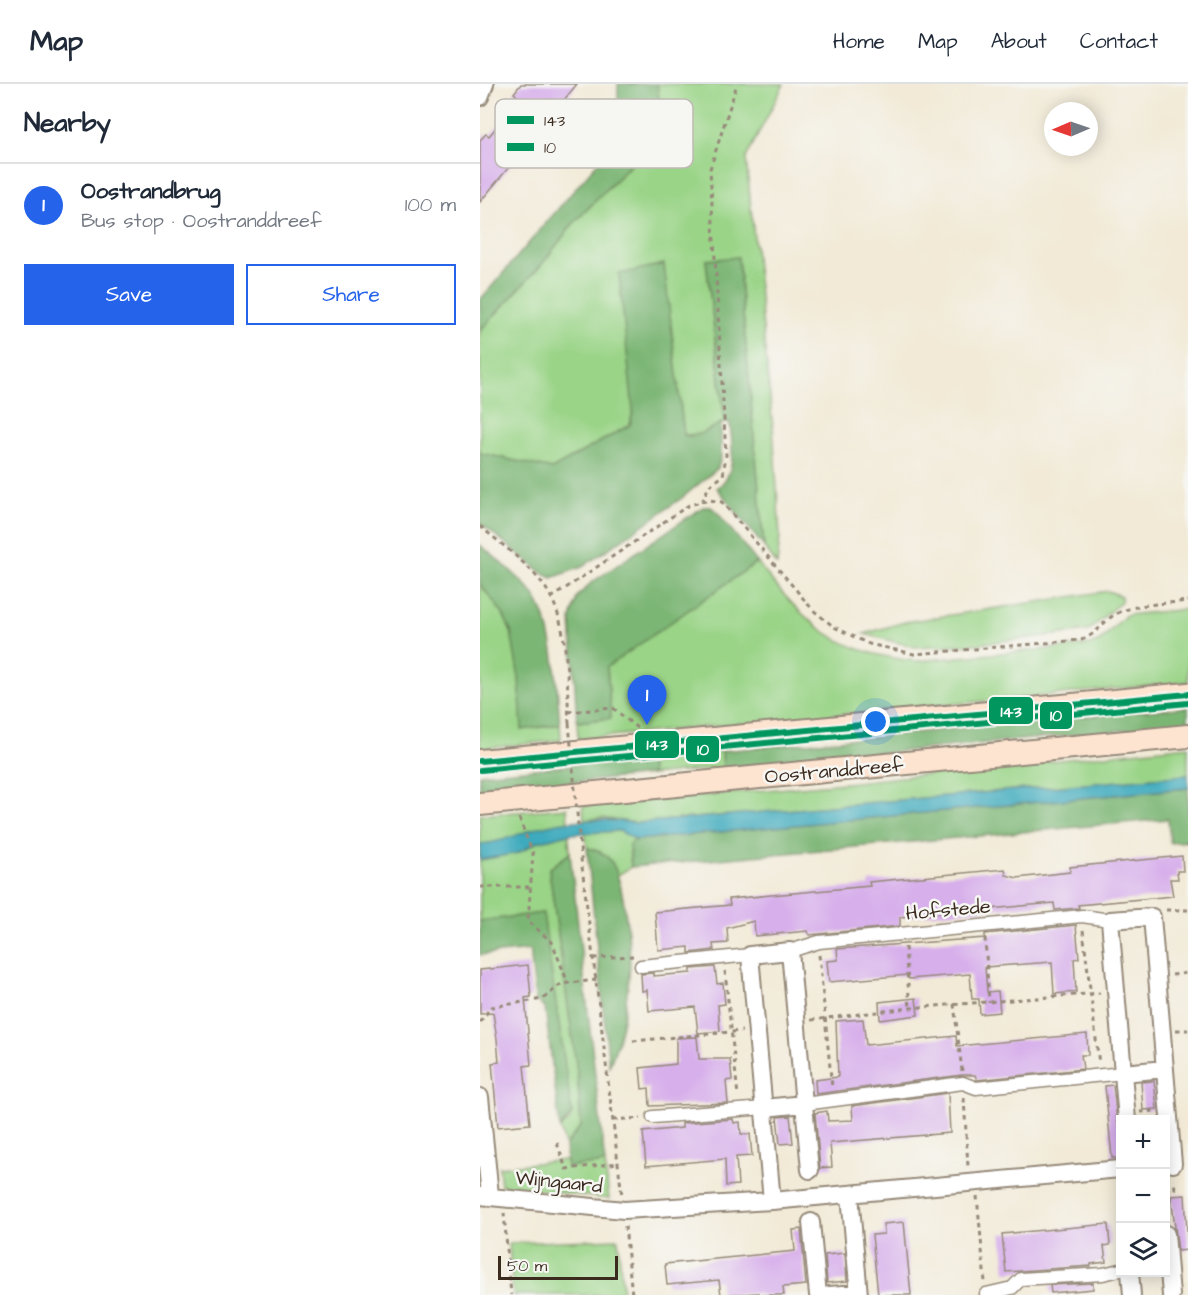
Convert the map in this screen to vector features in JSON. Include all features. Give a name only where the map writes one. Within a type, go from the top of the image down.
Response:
[{"type":"main road","points":[[480,761],[1188,694]]},
{"type":"main road","name":"Oostranddreef","points":[[480,804],[1188,736]]},
{"type":"street","points":[[480,97],[484,84]]},
{"type":"street","name":"Hofstede","points":[[641,966],[790,951],[819,942],[1082,916],[1110,920],[1152,917]]},
{"type":"street","points":[[1152,917],[1168,1110],[1175,1164]]},
{"type":"street","points":[[1110,920],[1127,1115]]},
{"type":"street","points":[[790,951],[810,1170]]},
{"type":"street","points":[[750,955],[772,1201]]},
{"type":"street","points":[[653,1117],[804,1104],[963,1083],[976,1088],[1165,1070]]},
{"type":"street","name":"Wijngaard","points":[[480,1097],[491,1196],[624,1210]]},
{"type":"street","points":[[624,1210],[850,1195],[1116,1169]]},
{"type":"street","points":[[829,1295],[859,1294],[850,1195]]},
{"type":"street","points":[[811,1222],[818,1295]]},
{"type":"street","points":[[986,1294],[1012,1288],[1021,1279],[1103,1274],[1116,1271]]},
{"type":"street","points":[[1130,1277],[1132,1295]]},
{"type":"street","points":[[1169,1277],[1171,1295]]},
{"type":"path","points":[[702,502],[709,486],[723,476],[726,456],[710,169],[737,84]]},
{"type":"path","points":[[551,598],[689,505],[702,502],[722,502],[813,610],[834,627],[869,645],[914,654],[1081,640],[1094,636],[1114,615],[1131,609],[1188,601]]},
{"type":"path","points":[[480,526],[523,562],[543,584],[560,618],[581,858],[624,1210],[632,1295]]},
{"type":"path","points":[[568,712],[613,708],[639,729]]},
{"type":"path","points":[[518,817],[533,854],[528,921],[552,942],[568,983]]},
{"type":"path","points":[[480,887],[530,887]]},
{"type":"path","points":[[1152,917],[1163,910],[1188,910]]},
{"type":"path","points":[[1082,916],[1100,1076]]},
{"type":"path","points":[[984,927],[989,1002]]},
{"type":"path","points":[[904,934],[910,1008]]},
{"type":"path","points":[[819,942],[824,1018],[834,1099]]},
{"type":"path","points":[[593,958],[631,954]]},
{"type":"path","points":[[724,958],[740,1111]]},
{"type":"path","points":[[480,1022],[491,1007],[543,999],[561,984],[596,980]]},
{"type":"path","points":[[815,1019],[954,1004],[1116,992]]},
{"type":"path","points":[[954,1004],[963,1083],[969,1171],[977,1198],[986,1294]]},
{"type":"path","points":[[633,1041],[757,1029]]},
{"type":"path","points":[[1176,1030],[1188,1030]]},
{"type":"path","points":[[1134,1115],[1168,1110]]},
{"type":"path","points":[[613,1120],[653,1117]]},
{"type":"path","points":[[557,1143],[566,1169],[618,1163]]},
{"type":"path","points":[[1170,1190],[1175,1189]]},
{"type":"path","points":[[491,1196],[511,1295]]},
{"type":"green space","points":[[618,84],[657,84],[659,99],[618,99]]},
{"type":"green space","points":[[657,84],[784,84],[746,158],[773,428],[780,536],[777,565],[764,547],[738,257],[706,261],[725,423],[700,434],[684,435],[663,264],[630,425],[552,469],[480,453],[480,331],[543,263],[571,226],[628,168],[693,168],[693,99],[659,99]]},
{"type":"green space","points":[[593,168],[627,168],[571,226],[543,263],[480,331],[480,300]]},
{"type":"green space","points":[[738,257],[764,547],[717,488],[728,475],[732,450],[730,423],[725,423],[706,260]]},
{"type":"green space","points":[[664,264],[684,435],[698,435],[721,423],[721,457],[718,468],[682,498],[582,567],[552,578],[480,523],[480,453],[552,469],[630,425],[633,411],[619,274]]},
{"type":"green space","points":[[703,507],[711,507],[717,512],[757,562],[607,667],[611,718],[577,722],[571,619],[577,597],[591,583]]},
{"type":"green space","points":[[480,545],[529,589],[545,618],[556,672],[560,724],[522,730],[519,678],[511,632],[503,614],[480,584]]},
{"type":"green space","points":[[757,562],[791,602],[825,632],[843,643],[864,651],[917,661],[1090,645],[1100,641],[1126,615],[1188,609],[1188,682],[578,739],[577,722],[611,718],[607,667]]},
{"type":"green space","points":[[480,584],[501,610],[513,640],[519,670],[522,730],[560,724],[561,740],[480,749]]},
{"type":"green space","points":[[1108,591],[1121,596],[1121,602],[1088,631],[977,644],[915,647],[864,634],[905,622]]},
{"type":"green space","points":[[1188,707],[1188,724],[723,768],[722,751]]},
{"type":"green space","points":[[1188,746],[1188,775],[637,823],[601,818],[584,820],[583,806],[846,783]]},
{"type":"green space","points":[[722,751],[723,768],[651,775],[650,758]]},
{"type":"green space","points":[[650,758],[651,775],[480,791],[480,774]]},
{"type":"green space","points":[[1188,788],[1188,841],[1170,843],[1168,819],[631,867],[629,844],[636,840]]},
{"type":"green space","points":[[567,808],[570,853],[549,869],[577,1071],[581,1126],[565,1146],[560,1128],[570,1120],[542,913],[480,921],[480,815]]},
{"type":"green space","points":[[620,831],[636,840],[629,845],[631,867],[618,875],[606,857],[587,848],[585,832]]},
{"type":"green space","points":[[587,848],[605,855],[615,869],[623,898],[628,934],[630,966],[626,999],[620,1034],[609,1066]]},
{"type":"green space","points":[[570,853],[605,1163],[567,1167],[565,1146],[581,1126],[577,1071],[549,869]]},
{"type":"green space","points":[[543,913],[572,1114],[560,1128],[545,1008],[536,1001],[530,950],[480,955],[480,921]]},
{"type":"green space","points":[[566,1160],[567,1167],[605,1163],[609,1199],[501,1185],[499,1167]]},
{"type":"green space","points":[[618,1239],[623,1295],[513,1295],[509,1243]]},
{"type":"water","points":[[1188,775],[1188,788],[636,840],[620,831],[569,834],[537,842],[518,853],[480,860],[480,844],[497,841],[539,827],[570,821],[603,820],[637,823]]},
{"type":"building","points":[[521,84],[577,84],[565,99],[515,99],[517,96],[514,93]]},
{"type":"building","points":[[495,129],[495,168],[508,168],[480,202],[480,140],[486,134],[489,136]]},
{"type":"building","points":[[1182,856],[1183,871],[1177,871],[1178,879],[1170,879],[1173,896],[1078,905],[1079,908],[1055,910],[1054,903],[900,917],[900,926],[809,935],[808,931],[755,936],[754,921],[727,928],[728,943],[713,944],[714,950],[689,953],[689,947],[658,950],[655,912],[730,905],[729,899],[870,886],[869,882],[1005,869],[1006,875],[1017,878],[1070,872],[1070,867]]},
{"type":"building","points":[[1076,925],[1079,958],[1074,959],[1076,992],[1054,994],[1052,962],[985,967],[987,992],[998,991],[1000,1012],[980,1014],[979,999],[972,999],[970,974],[909,979],[908,975],[829,982],[827,961],[838,960],[837,949],[985,938],[985,934]]},
{"type":"building","points":[[528,965],[531,997],[525,998],[531,1065],[524,1066],[530,1124],[498,1127],[492,1063],[499,1062],[497,1039],[493,1013],[480,1014],[480,970]]},
{"type":"building","points":[[715,967],[717,984],[723,983],[725,1004],[718,1005],[720,1031],[698,1033],[695,1007],[649,1011],[647,990],[642,991],[641,974],[653,973],[653,976],[691,973],[691,969]]},
{"type":"building","points":[[916,998],[918,1015],[880,1020],[879,1002]]},
{"type":"building","points":[[863,1019],[866,1045],[956,1036],[957,1046],[1087,1034],[1088,1055],[1081,1055],[1083,1069],[977,1080],[975,1075],[962,1075],[816,1094],[815,1080],[838,1077],[836,1021]]},
{"type":"building","points":[[697,1037],[699,1059],[730,1059],[732,1080],[726,1081],[728,1103],[650,1106],[649,1088],[642,1089],[640,1068],[676,1064],[676,1038]]},
{"type":"building","points":[[1154,1081],[1157,1109],[1143,1110],[1141,1082]]},
{"type":"building","points":[[1113,1085],[1116,1115],[1116,1158],[1112,1158],[1105,1086]]},
{"type":"building","points":[[948,1093],[950,1133],[830,1143],[832,1167],[820,1168],[815,1113],[827,1111],[828,1121],[853,1120],[852,1106]]},
{"type":"building","points":[[790,1116],[793,1143],[780,1144],[777,1117]]},
{"type":"building","points":[[733,1119],[734,1123],[740,1122],[741,1134],[750,1134],[752,1156],[736,1157],[738,1185],[726,1186],[725,1159],[646,1166],[643,1132],[682,1128],[682,1123]]},
{"type":"building","points":[[1185,1195],[1188,1250],[1178,1251],[1171,1196]]},
{"type":"building","points":[[904,1222],[911,1295],[878,1295],[872,1235],[884,1234],[883,1224]]},
{"type":"building","points":[[1108,1224],[1110,1245],[1104,1246],[1106,1262],[1091,1264],[1091,1266],[1006,1272],[1002,1234]]},
{"type":"building","points":[[801,1229],[806,1285],[783,1287],[784,1295],[759,1295],[759,1293],[721,1295],[719,1280],[667,1285],[665,1264],[795,1251],[793,1230]]},
{"type":"building","points":[[845,1253],[847,1281],[827,1283],[825,1255]]},
{"type":"building","points":[[1093,1283],[1093,1289],[1051,1293],[1050,1285]]},
{"type":"transit line","name":"143","points":[[480,761],[1188,694]]},
{"type":"transit line","name":"10","points":[[481,770],[1188,703]]},
{"type":"place","name":"Oostrandbrug","points":[[647,725]]}]
